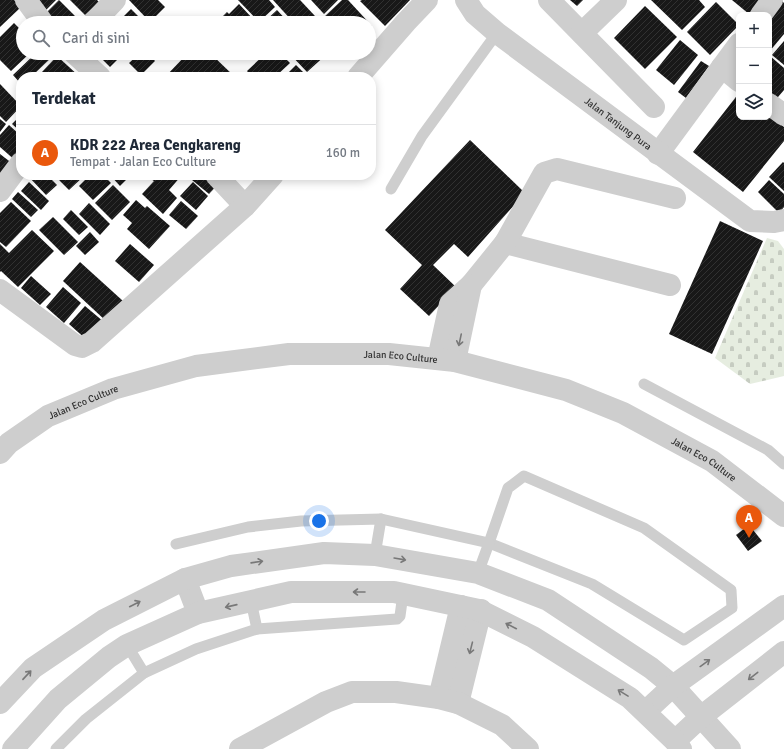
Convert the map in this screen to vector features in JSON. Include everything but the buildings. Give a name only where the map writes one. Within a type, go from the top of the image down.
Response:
[{"type":"street","points":[[26,0],[38,16]]},
{"type":"street","points":[[100,16],[115,0]]},
{"type":"street","points":[[376,56],[427,0]]},
{"type":"street","name":"Jalan Tanjung Pura","points":[[466,0],[475,14],[497,33],[750,221],[774,222],[784,220]]},
{"type":"street","points":[[549,0],[654,107]]},
{"type":"street","points":[[582,33],[616,0]]},
{"type":"street","points":[[763,12],[772,0]]},
{"type":"street","points":[[658,154],[736,48]]},
{"type":"street","points":[[82,60],[95,72]]},
{"type":"street","points":[[362,72],[373,60]]},
{"type":"street","points":[[722,67],[736,78]]},
{"type":"street","points":[[772,106],[784,115]]},
{"type":"street","points":[[447,360],[450,304],[472,285],[505,243],[544,173],[557,169],[675,198]]},
{"type":"street","points":[[0,191],[16,170]]},
{"type":"street","points":[[221,180],[245,206]]},
{"type":"street","points":[[0,290],[75,345],[82,347],[92,342],[245,206],[268,180]]},
{"type":"street","points":[[505,243],[670,285]]},
{"type":"street","name":"Jalan Eco Culture","points":[[0,453],[9,443],[48,416],[113,390],[196,366],[289,354],[389,354],[447,360],[566,390],[623,413],[712,461],[784,516]]},
{"type":"street","points":[[0,703],[33,668],[104,620],[185,579],[231,566],[324,553],[376,555],[478,573],[548,600],[651,668],[673,686],[702,716],[730,749]]},
{"type":"street","points":[[185,579],[198,613]]},
{"type":"street","points":[[13,749],[58,699],[109,657],[127,645],[198,613],[291,592],[394,592],[471,608],[539,641],[630,698],[646,711],[678,745],[702,716],[784,652]]},
{"type":"street","points":[[646,711],[673,686],[784,606]]},
{"type":"street","points":[[449,700],[471,608]]},
{"type":"street","points":[[240,749],[326,702],[352,692],[396,692],[449,700],[502,725],[528,749]]},
{"type":"lane","points":[[391,190],[422,136],[497,33]]},
{"type":"lane","points":[[644,384],[768,450],[784,464]]},
{"type":"lane","points":[[176,544],[248,527],[301,521],[381,519],[489,543],[592,584],[684,640],[732,608],[731,590],[644,528],[524,476],[508,488],[489,543],[478,573]]},
{"type":"lane","points":[[376,555],[381,519]]},
{"type":"lane","points":[[56,749],[86,719],[144,672],[196,649],[257,629],[398,619],[400,616],[403,594]]},
{"type":"lane","points":[[251,601],[257,629]]},
{"type":"lane","points":[[127,645],[144,672]]},
{"type":"green space","points":[[767,238],[778,241],[784,249],[784,376],[750,384],[715,358]]},
{"type":"place","name":"KDR 222 Area Cengkareng","points":[[749,538]]}]
